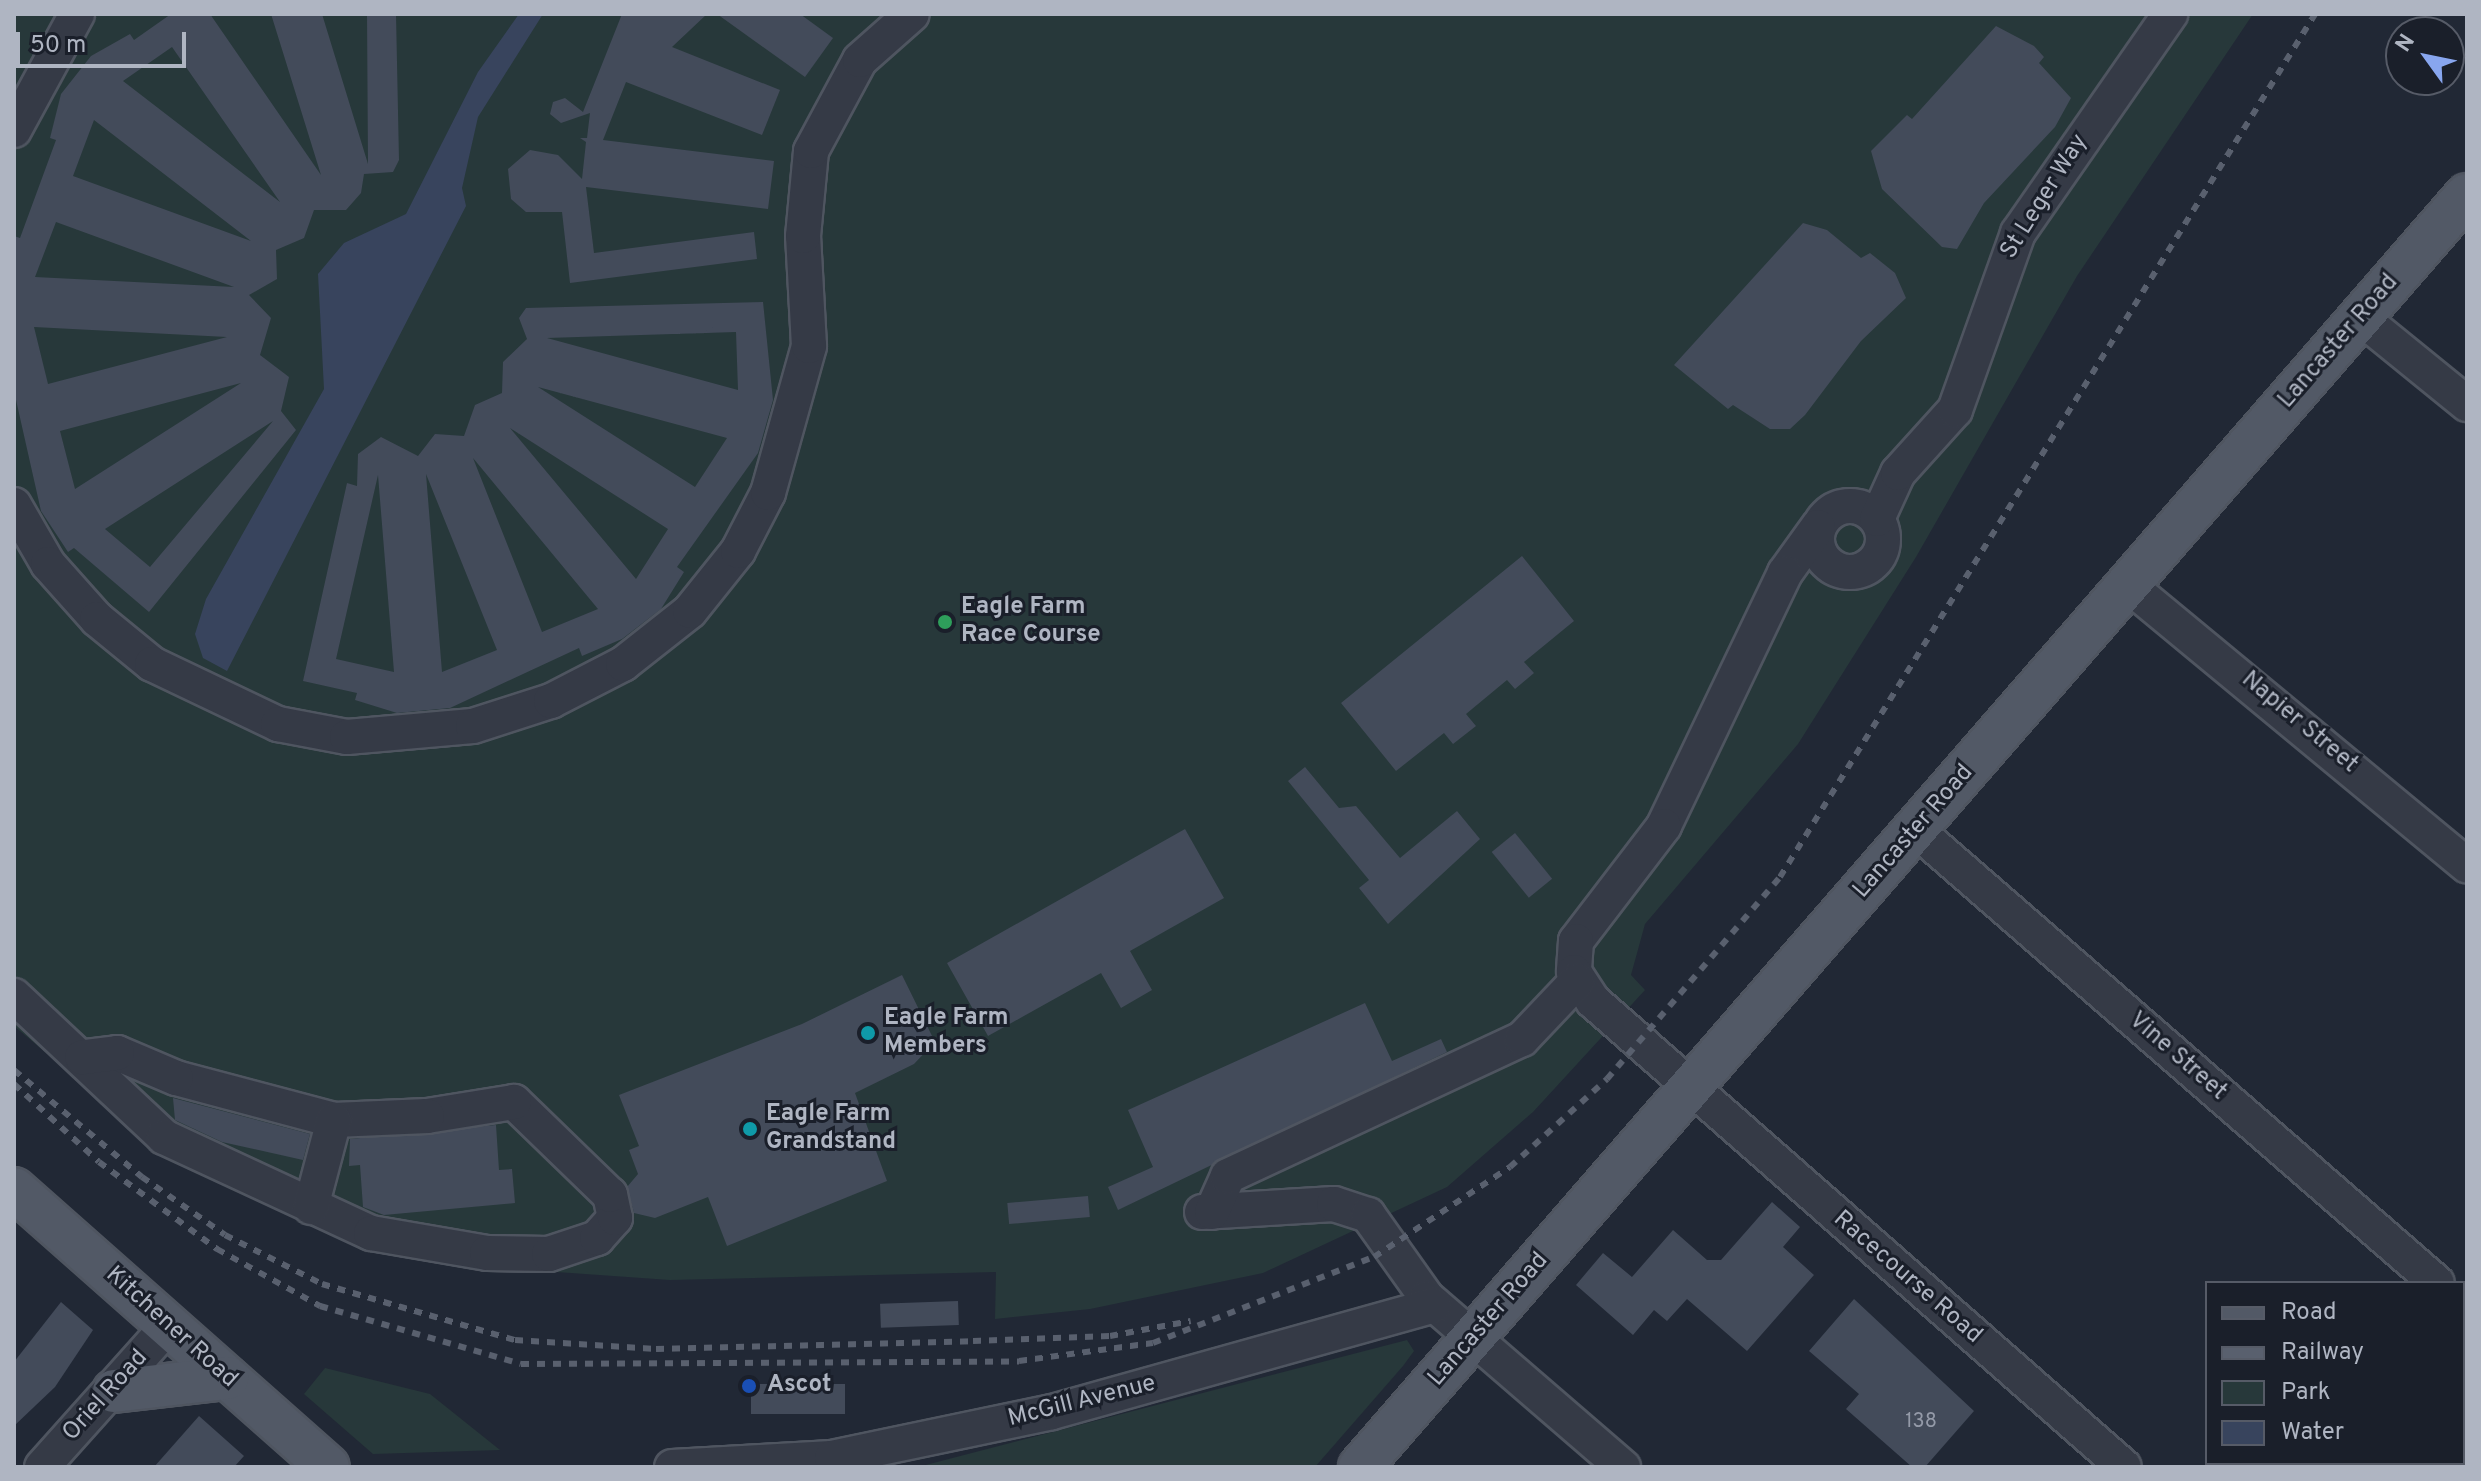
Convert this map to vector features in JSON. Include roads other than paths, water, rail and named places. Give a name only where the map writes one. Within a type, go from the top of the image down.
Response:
[{"type":"main road","name":"Lancaster Road","points":[[1360,1467],[2467,195]]},
{"type":"main road","name":"Kitchener Road","points":[[14,1189],[328,1467]]},
{"type":"main road","points":[[114,1391],[227,1378]]},
{"type":"street","points":[[14,130],[77,14]]},
{"type":"street","points":[[14,505],[48,564],[97,619],[152,664],[278,724],[377,737],[473,726],[551,701],[623,664],[690,611],[738,551],[768,493],[809,346],[803,236],[811,151],[853,69],[912,14]]},
{"type":"street","name":"St Leger Way","points":[[1864,512],[1955,410],[2018,233],[2170,14]]},
{"type":"street","points":[[2360,317],[2467,404]]},
{"type":"street","points":[[1623,1467],[1434,1305],[1379,1224],[1356,1209],[1303,1204],[1207,1212],[1228,1176],[1522,1039],[1577,981],[1576,941],[1664,826],[1777,602],[1798,550],[1831,511],[1864,512],[1884,540],[1875,561],[1855,572],[1833,567],[1818,550],[1818,527]]},
{"type":"street","points":[[1777,602],[1833,567]]},
{"type":"street","name":"Napier Street","points":[[2128,585],[2467,865]]},
{"type":"street","name":"Vine Street","points":[[1916,830],[2435,1281]]},
{"type":"street","name":"Racecourse Road","points":[[1577,981],[2124,1467]]},
{"type":"street","points":[[14,996],[164,1137],[371,1233],[487,1253],[549,1254],[597,1238],[615,1218],[610,1195],[514,1102],[427,1116],[334,1120],[176,1078],[117,1053],[82,1057]]},
{"type":"street","points":[[311,1207],[334,1120]]},
{"type":"street","name":"McGill Avenue","points":[[672,1467],[832,1458],[1038,1415],[1434,1305]]},
{"type":"street","name":"Oriel Road","points":[[42,1467],[114,1391],[169,1325]]},
{"type":"water","points":[[519,14],[543,14],[478,117],[462,188],[466,206],[227,671],[203,658],[195,634],[206,599],[324,389],[318,274],[344,243],[406,214],[478,72]]},
{"type":"railway","points":[[14,1084],[99,1162],[217,1249],[320,1306],[521,1364],[1019,1361],[1153,1343],[1374,1257],[1510,1167],[1607,1079],[1780,877],[2315,14]]},
{"type":"railway","points":[[14,1070],[142,1177],[225,1235],[322,1284],[515,1340],[656,1349],[973,1341],[1110,1336],[1191,1321]]},
{"type":"place","name":"Eagle Farm Race Course","points":[[945,622]]},
{"type":"place","name":"Eagle Farm Members","points":[[868,1033]]},
{"type":"place","name":"Eagle Farm Grandstand","points":[[750,1129]]},
{"type":"place","name":"Ascot","points":[[749,1386]]}]
